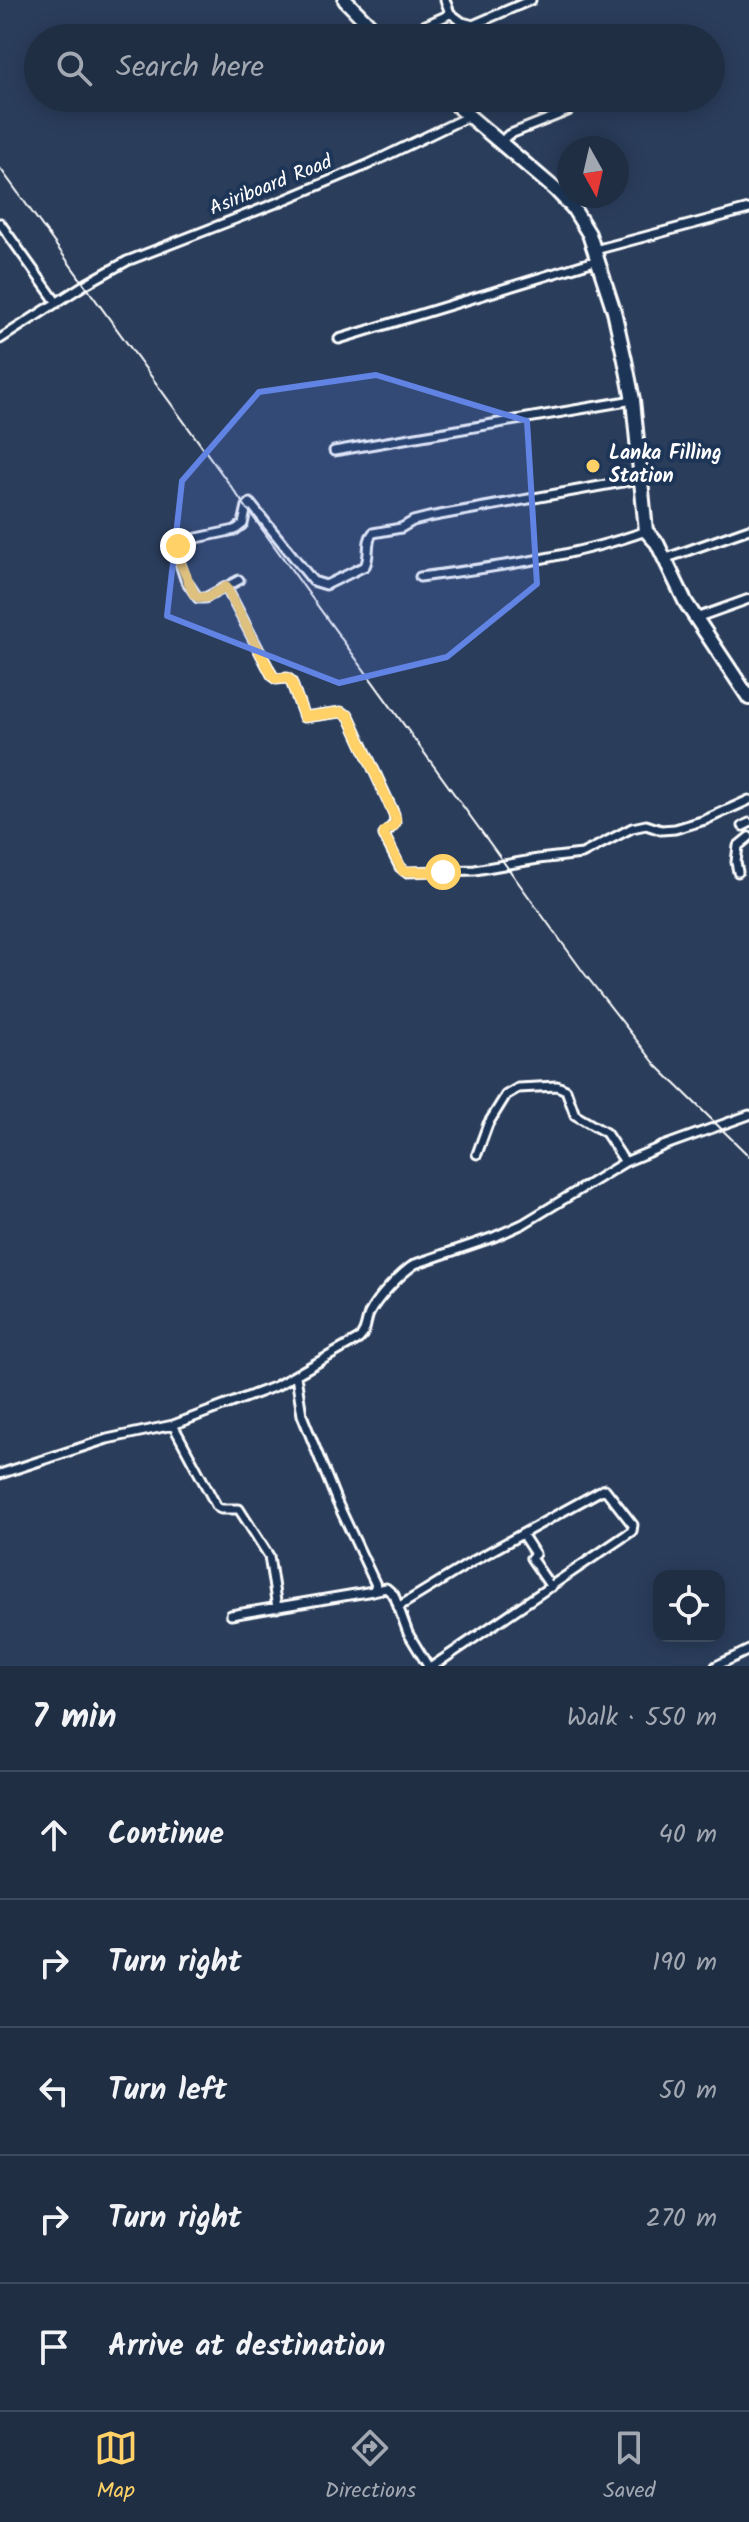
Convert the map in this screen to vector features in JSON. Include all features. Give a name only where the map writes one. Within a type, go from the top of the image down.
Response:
[{"type":"highway","points":[[345,0],[368,24]]},
{"type":"highway","points":[[464,112],[573,208],[597,255],[614,311],[633,400],[646,531],[657,543],[696,618],[749,698]]},
{"type":"street","points":[[445,0],[450,13],[469,24]]},
{"type":"street","points":[[475,24],[531,0]]},
{"type":"street","points":[[427,24],[450,13]]},
{"type":"street","points":[[501,142],[508,135],[566,112]]},
{"type":"street","name":"Asiriboard Road","points":[[0,339],[84,285],[148,252],[367,165],[469,116]]},
{"type":"street","points":[[339,339],[749,209]]},
{"type":"street","points":[[0,223],[57,303]]},
{"type":"street","points":[[334,451],[633,400]]},
{"type":"street","points":[[239,580],[205,598],[196,596],[185,579],[175,548],[202,536],[235,530],[243,524],[250,503],[313,581],[323,585],[365,566],[373,533],[401,528],[429,517],[639,479]]},
{"type":"street","points":[[664,559],[749,529]]},
{"type":"street","points":[[420,577],[563,554],[616,542],[646,531]]},
{"type":"street","points":[[226,587],[272,675],[276,679],[287,678],[291,681],[304,717],[341,712],[349,716],[396,819],[394,826],[384,835],[403,871],[475,870],[582,854],[632,828],[646,825],[661,830],[675,829],[705,820],[749,800]]},
{"type":"street","points":[[696,618],[749,599]]},
{"type":"street","points":[[738,872],[738,846],[749,837]]},
{"type":"street","points":[[477,1154],[488,1124],[506,1095],[518,1088],[557,1086],[566,1090],[575,1115],[606,1133],[625,1162]]},
{"type":"street","points":[[0,1474],[107,1439],[173,1425],[276,1386],[359,1339],[365,1333],[369,1314],[405,1271],[415,1264],[523,1224],[625,1162],[749,1115]]},
{"type":"street","points":[[296,1376],[302,1415],[337,1502],[375,1581],[373,1591]]},
{"type":"street","points":[[173,1425],[217,1507],[239,1509],[267,1553],[277,1608]]},
{"type":"street","points":[[231,1615],[386,1588],[394,1595],[398,1607],[408,1633],[431,1666],[632,1531],[633,1525],[605,1489],[398,1607]]},
{"type":"street","points":[[522,1534],[535,1554],[531,1558],[551,1587]]},
{"type":"street","points":[[716,1666],[749,1650]]},
{"type":"highlighted area","points":[[376,375],[527,421],[537,584],[447,657],[339,683],[167,616],[182,481],[259,392]]},
{"type":"railway","points":[[0,168],[584,973],[656,1065],[749,1156]]},
{"type":"place","name":"Lanka Filling Station","points":[[593,466]]},
{"type":"route","points":[[178,546],[175,550],[194,594],[200,599],[205,598],[226,587],[274,678],[291,681],[304,717],[341,712],[349,716],[396,819],[394,826],[384,835],[403,871],[443,872]]}]
